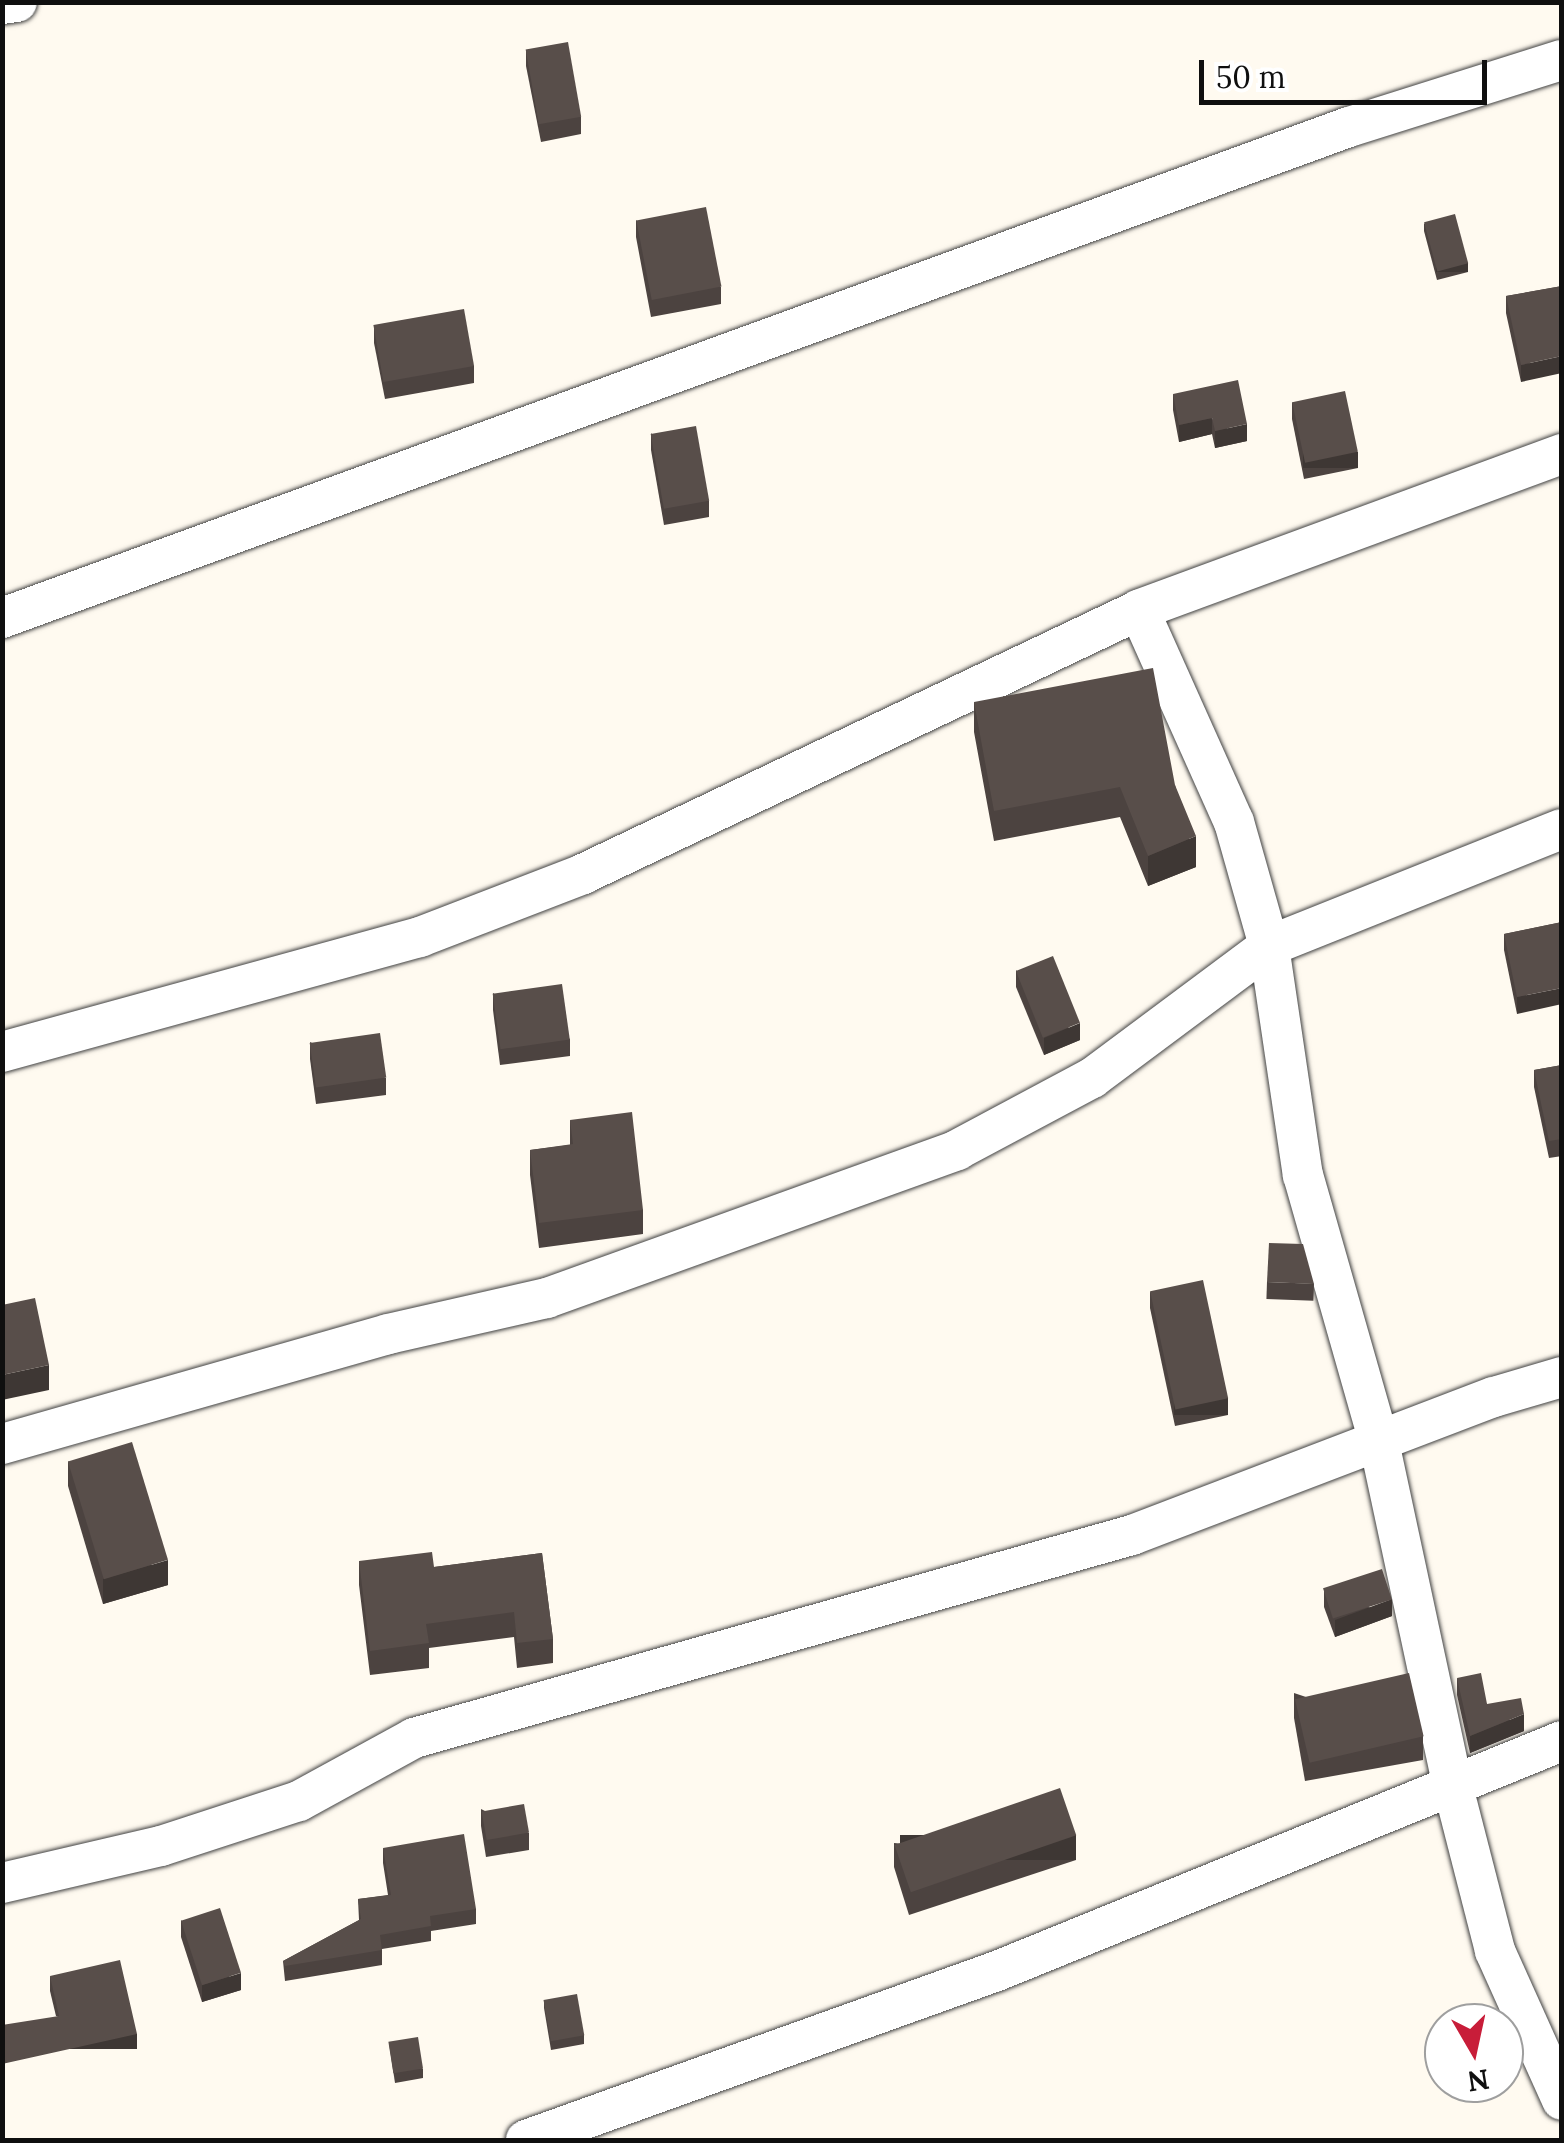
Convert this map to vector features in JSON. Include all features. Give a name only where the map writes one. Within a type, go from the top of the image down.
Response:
[{"type":"street","points":[[2,4],[17,2]]},
{"type":"street","points":[[2,618],[1349,127],[1562,60]]},
{"type":"street","points":[[2,1052],[420,936],[565,881],[1139,610],[1562,454]]},
{"type":"street","points":[[1139,610],[1234,822],[1269,946],[1303,1175],[1379,1442],[1453,1786],[1496,1951],[1562,2100]]},
{"type":"street","points":[[2,1444],[388,1334],[547,1298],[956,1150],[1092,1078],[1269,946],[1562,828]]},
{"type":"street","points":[[2,1884],[161,1846],[298,1800],[414,1738],[1132,1535],[1562,1378]]},
{"type":"street","points":[[526,2140],[998,1971],[1562,1741]]},
{"type":"building","points":[[568,42],[581,117],[539,124],[526,49]]},
{"type":"building","points":[[706,207],[721,287],[652,300],[636,221]]},
{"type":"building","points":[[1455,214],[1468,263],[1437,272],[1424,222]]},
{"type":"building","points":[[1562,286],[1562,356],[1521,365],[1506,296]]},
{"type":"building","points":[[464,309],[474,366],[383,382],[373,325]]},
{"type":"building","points":[[1238,380],[1247,424],[1215,431],[1212,418],[1179,425],[1173,394]]},
{"type":"building","points":[[1345,391],[1358,452],[1305,463],[1292,402]]},
{"type":"building","points":[[696,426],[709,501],[664,509],[651,434]]},
{"type":"building","points":[[1153,668],[1175,785],[1196,836],[1148,856],[1120,787],[994,811],[974,702]]},
{"type":"building","points":[[1562,922],[1562,988],[1517,997],[1504,934]]},
{"type":"building","points":[[1053,956],[1080,1023],[1043,1038],[1016,971]]},
{"type":"building","points":[[562,984],[570,1039],[500,1049],[493,994]]},
{"type":"building","points":[[380,1033],[386,1078],[316,1087],[310,1043]]},
{"type":"building","points":[[1562,1065],[1562,1139],[1549,1141],[1534,1070]]},
{"type":"building","points":[[632,1112],[643,1210],[539,1223],[530,1150],[573,1144],[570,1120]]},
{"type":"building","points":[[1269,1243],[1303,1244],[1314,1284],[1267,1282]]},
{"type":"building","points":[[1203,1280],[1228,1398],[1175,1410],[1150,1291]]},
{"type":"building","points":[[35,1298],[49,1365],[2,1375],[2,1305]]},
{"type":"building","points":[[132,1442],[168,1560],[104,1579],[68,1462]]},
{"type":"building","points":[[432,1552],[434,1567],[542,1553],[553,1639],[517,1643],[514,1612],[426,1624],[429,1643],[370,1651],[359,1561]]},
{"type":"building","points":[[1382,1569],[1392,1599],[1333,1619],[1323,1588]]},
{"type":"building","points":[[1409,1673],[1424,1736],[1310,1763],[1295,1699]]},
{"type":"building","points":[[1481,1673],[1487,1704],[1521,1698],[1524,1714],[1470,1736],[1457,1678]]},
{"type":"building","points":[[1060,1788],[1076,1835],[911,1892],[895,1845]]},
{"type":"building","points":[[524,1804],[529,1833],[487,1840],[482,1811]]},
{"type":"building","points":[[464,1834],[476,1909],[430,1916],[431,1926],[380,1935],[382,1950],[285,1966],[283,1961],[361,1919],[358,1899],[391,1895],[383,1848]]},
{"type":"building","points":[[220,1908],[241,1973],[202,1985],[181,1921]]},
{"type":"building","points":[[120,1960],[137,2034],[2,2064],[2,2025],[59,2016],[50,1976]]},
{"type":"building","points":[[577,1994],[584,2035],[551,2041],[544,2000]]},
{"type":"building","points":[[418,2037],[423,2069],[393,2073],[388,2042]]}]
